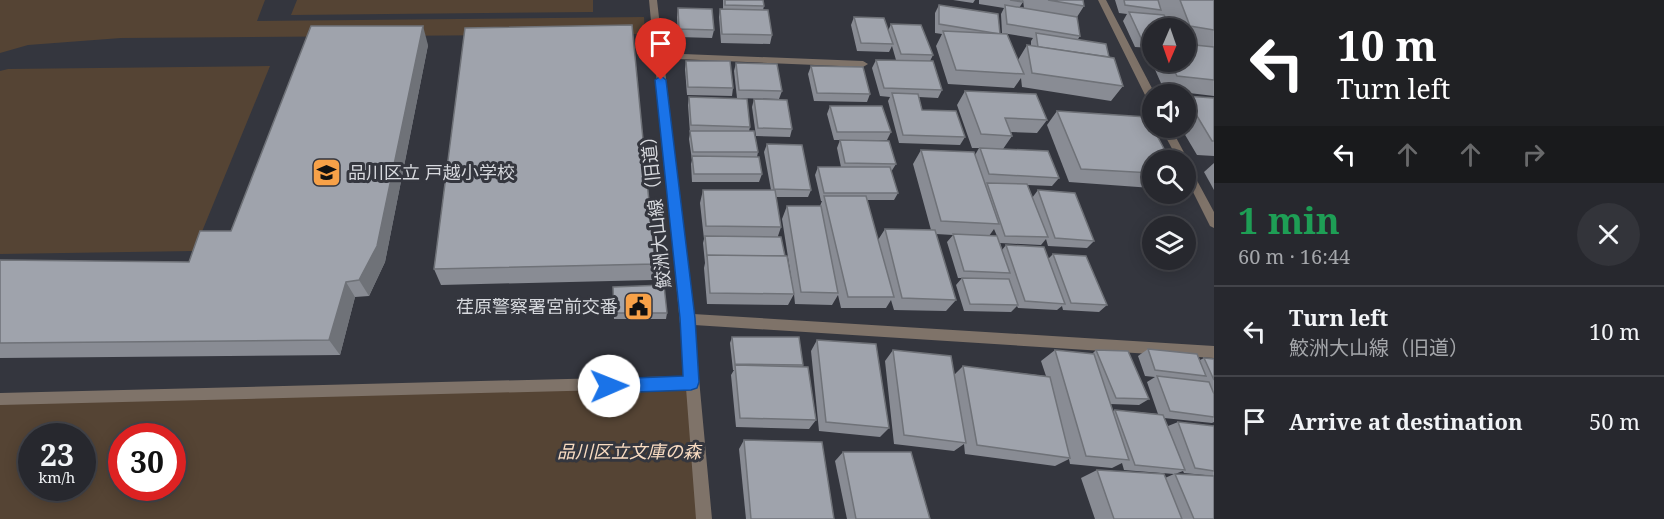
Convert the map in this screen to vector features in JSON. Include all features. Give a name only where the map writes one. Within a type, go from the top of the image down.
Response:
[{"type":"street","name":"鮫洲大山線（旧道）","points":[[654,0],[658,56],[687,318],[704,519]]},
{"type":"street","points":[[1102,0],[1144,84]]},
{"type":"street","points":[[658,56],[863,64]]},
{"type":"street","points":[[1196,187],[1214,223]]},
{"type":"street","points":[[687,318],[1214,352]]},
{"type":"street","points":[[0,399],[691,382]]},
{"type":"green space","points":[[0,0],[265,0],[257,21],[644,17],[645,34],[121,38],[28,45],[0,53]]},
{"type":"green space","points":[[297,0],[593,0],[593,12],[291,15]]},
{"type":"green space","points":[[270,66],[194,251],[0,254],[0,71],[8,69]]},
{"type":"green space","name":"品川区立文庫の森","points":[[691,382],[704,519],[0,519],[0,399]]},
{"type":"building","points":[[725,0],[763,0],[764,6],[725,5]]},
{"type":"building","points":[[1048,0],[1083,0],[1084,6]]},
{"type":"building","points":[[1124,0],[1158,0],[1161,10],[1125,5]]},
{"type":"building","points":[[1180,0],[1214,0],[1214,30],[1196,27],[1196,18],[1187,18]]},
{"type":"building","points":[[939,5],[998,14],[1000,34],[939,24]]},
{"type":"building","points":[[1005,5],[1077,17],[1080,36],[1007,24]]},
{"type":"building","points":[[678,8],[712,9],[714,30],[679,29]]},
{"type":"building","points":[[720,9],[768,10],[772,35],[722,34]]},
{"type":"building","points":[[1129,12],[1164,15],[1166,18],[1142,18],[1141,38]]},
{"type":"building","points":[[854,17],[884,18],[893,44],[861,43]]},
{"type":"building","points":[[891,24],[921,25],[933,55],[901,54]]},
{"type":"building","points":[[632,25],[655,264],[434,269],[465,28]]},
{"type":"building","points":[[311,26],[423,26],[377,246],[359,280],[346,282],[329,340],[0,343],[0,260],[189,262],[200,231],[231,231]]},
{"type":"building","points":[[943,31],[1007,34],[1024,74],[956,70]]},
{"type":"building","points":[[1036,33],[1106,44],[1109,57],[1038,47]]},
{"type":"building","points":[[1027,45],[1114,58],[1123,86],[1032,73]]},
{"type":"building","points":[[1196,45],[1214,47],[1214,80],[1177,76],[1175,72],[1196,72]]},
{"type":"building","points":[[876,60],[933,61],[942,90],[884,88]]},
{"type":"building","points":[[686,61],[730,61],[733,88],[688,87]]},
{"type":"building","points":[[736,63],[777,64],[782,91],[739,90]]},
{"type":"building","points":[[811,66],[863,67],[870,94],[817,93]]},
{"type":"building","points":[[965,91],[1036,94],[1047,120],[1005,118],[1012,136],[981,134]]},
{"type":"building","points":[[892,93],[918,94],[922,110],[956,111],[965,137],[903,135]]},
{"type":"building","points":[[689,97],[747,99],[750,127],[691,125]]},
{"type":"building","points":[[1196,97],[1214,98],[1214,141],[1196,114]]},
{"type":"building","points":[[754,99],[787,100],[792,129],[758,128]]},
{"type":"building","points":[[830,106],[882,106],[891,132],[837,132]]},
{"type":"building","points":[[1057,111],[1142,117],[1142,138],[1158,138],[1165,150],[1142,150],[1142,172],[1081,169]]},
{"type":"building","points":[[690,131],[754,131],[758,152],[693,152]]},
{"type":"building","points":[[840,140],[889,141],[896,164],[845,163]]},
{"type":"building","points":[[767,144],[802,145],[811,190],[774,189]]},
{"type":"building","points":[[980,148],[1048,151],[1059,178],[989,174]]},
{"type":"building","points":[[921,150],[974,152],[999,224],[941,221]]},
{"type":"building","points":[[692,156],[759,157],[762,174],[694,174]]},
{"type":"building","points":[[818,167],[890,167],[898,193],[824,193]]},
{"type":"building","points":[[987,183],[1027,184],[1048,237],[1005,236]]},
{"type":"building","points":[[703,190],[775,190],[781,227],[706,226]]},
{"type":"building","points":[[1038,190],[1075,193],[1094,241],[1055,238]]},
{"type":"building","points":[[824,196],[866,196],[894,297],[848,297]]},
{"type":"building","points":[[787,206],[821,206],[838,293],[801,292]]},
{"type":"building","points":[[885,229],[935,230],[956,300],[902,298]]},
{"type":"building","points":[[953,234],[997,236],[1010,273],[964,271]]},
{"type":"building","points":[[705,236],[781,237],[785,256],[707,256]]},
{"type":"building","points":[[1006,245],[1044,247],[1065,304],[1025,301]]},
{"type":"building","points":[[1053,254],[1086,256],[1107,305],[1071,303]]},
{"type":"building","points":[[707,255],[787,256],[794,294],[710,293]]},
{"type":"building","points":[[962,278],[1009,279],[1018,305],[970,304]]},
{"type":"building","name":"荏原警察署宮前交番","points":[[664,285],[667,313],[614,313],[613,287]]},
{"type":"building","points":[[732,337],[799,337],[803,365],[735,364]]},
{"type":"building","points":[[817,340],[876,344],[889,428],[826,422]]},
{"type":"building","points":[[1148,349],[1197,354],[1206,376],[1155,370]]},
{"type":"building","points":[[893,350],[951,356],[966,443],[904,435]]},
{"type":"building","points":[[1055,350],[1094,354],[1129,460],[1086,456]]},
{"type":"building","points":[[1096,350],[1128,351],[1149,399],[1116,398]]},
{"type":"building","points":[[1204,358],[1214,359],[1214,380]]},
{"type":"building","points":[[735,365],[808,367],[816,420],[740,418]]},
{"type":"building","points":[[963,366],[1050,377],[1070,458],[977,445]]},
{"type":"building","points":[[1157,376],[1209,382],[1214,394],[1214,417],[1170,411]]},
{"type":"building","points":[[1115,410],[1163,415],[1185,470],[1135,465]]},
{"type":"building","points":[[1178,422],[1214,426],[1214,471],[1195,468]]},
{"type":"building","points":[[744,440],[822,442],[834,519],[751,519]]},
{"type":"building","points":[[843,452],[911,452],[930,519],[856,519]]},
{"type":"building","points":[[1097,470],[1164,474],[1182,519],[1114,519]]},
{"type":"building","points":[[1175,474],[1214,476],[1214,519],[1194,519]]},
{"type":"place","name":"品川区立 戸越小学校","points":[[327,172]]},
{"type":"place","name":"荏原警察署宮前交番","points":[[639,306]]},
{"type":"route","points":[[609,386],[691,382],[687,318],[661,80]]}]
